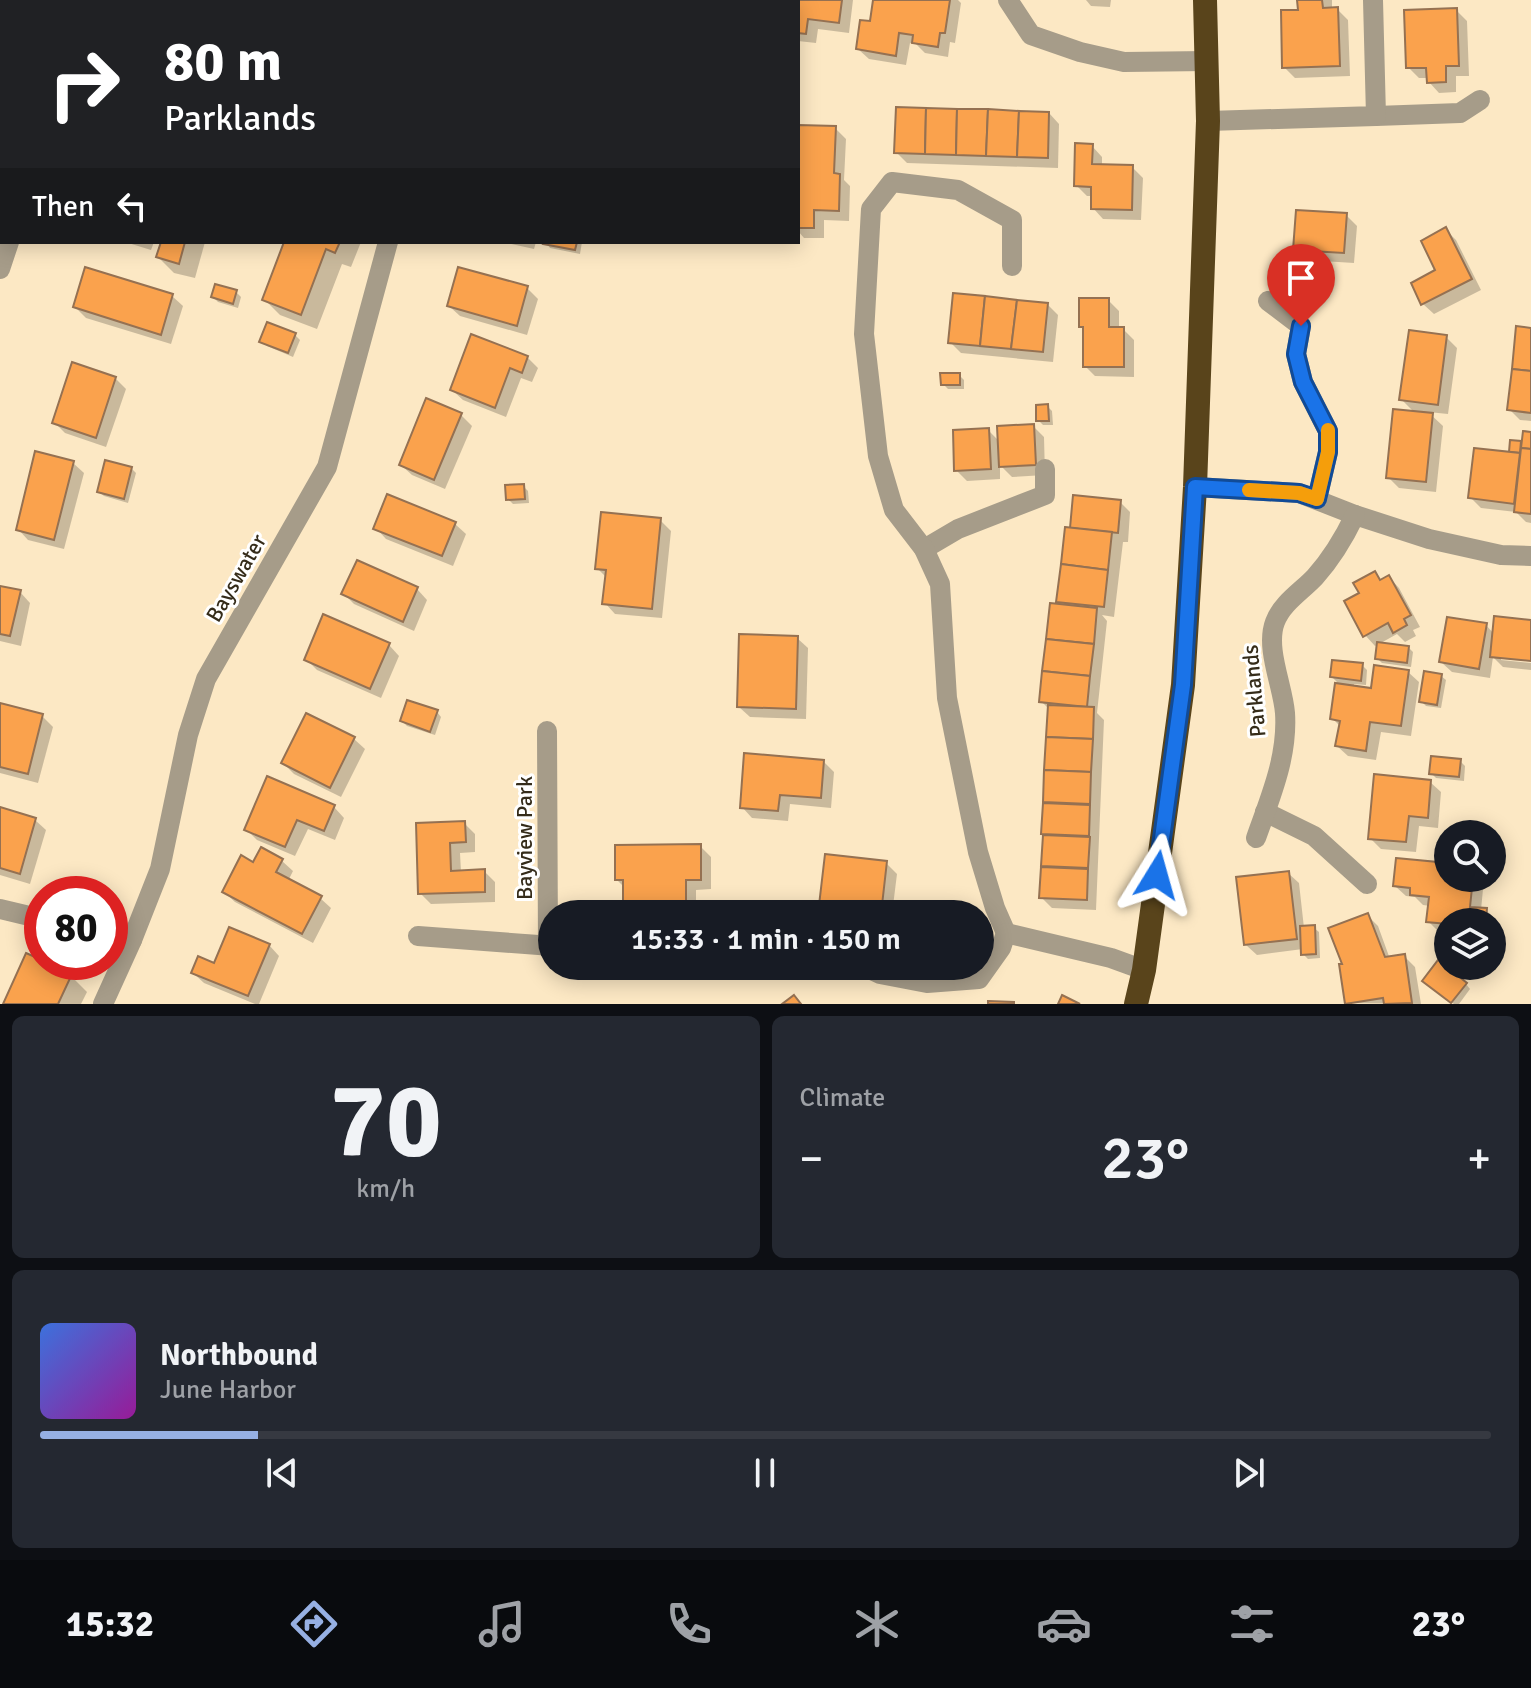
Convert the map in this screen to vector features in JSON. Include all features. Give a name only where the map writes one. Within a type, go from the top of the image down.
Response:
[{"type":"highway","points":[[1136,1004],[1144,970],[1183,685],[1195,487],[1208,121],[1205,0]]},
{"type":"street","points":[[1008,0],[1031,35],[1080,52],[1124,62],[1207,61]]},
{"type":"street","points":[[1373,0],[1376,116]]},
{"type":"street","points":[[1208,121],[1460,113],[1480,100]]},
{"type":"street","points":[[994,958],[1006,933],[978,852],[947,698],[940,584],[924,549],[894,510],[878,456],[864,334],[871,209],[892,182],[958,190],[1012,220],[1012,266]]},
{"type":"street","points":[[0,269],[8,244]]},
{"type":"street","name":"Bayswater","points":[[103,1004],[160,869],[188,735],[206,679],[327,467],[387,244]]},
{"type":"street","points":[[1268,301],[1301,326],[1296,354],[1303,382],[1328,431],[1328,452],[1317,499]]},
{"type":"street","points":[[924,549],[958,529],[1045,495],[1045,469]]},
{"type":"street","points":[[1195,487],[1299,493],[1429,539],[1501,555],[1531,556]]},
{"type":"street","name":"Parklands","points":[[1256,838],[1274,789],[1283,750],[1285,713],[1271,646],[1275,622],[1286,604],[1315,577],[1340,546],[1355,515]]},
{"type":"street","name":"Bayview Park","points":[[547,731],[549,900]]},
{"type":"street","points":[[1265,812],[1314,836],[1367,884]]},
{"type":"street","points":[[0,909],[24,915]]},
{"type":"street","points":[[1006,933],[1111,958],[1144,970]]},
{"type":"street","name":"Bayview Park","points":[[418,936],[538,944]]},
{"type":"street","points":[[128,939],[132,940]]},
{"type":"street","points":[[911,980],[927,983],[966,980]]},
{"type":"building","points":[[800,0],[842,0],[839,23],[808,19],[806,34],[800,33]]},
{"type":"building","points":[[873,0],[950,0],[945,33],[940,33],[938,47],[912,43],[913,35],[899,33],[896,56],[856,49],[860,20],[870,21]]},
{"type":"building","points":[[1297,0],[1322,0],[1323,8],[1338,7],[1340,66],[1282,68],[1281,10],[1298,10]]},
{"type":"building","points":[[1457,8],[1459,66],[1446,66],[1446,82],[1427,83],[1426,68],[1406,68],[1404,10]]},
{"type":"building","points":[[896,107],[926,108],[925,154],[894,153]]},
{"type":"building","points":[[926,108],[957,109],[956,155],[925,154]]},
{"type":"building","points":[[957,109],[988,109],[986,156],[956,155]]},
{"type":"building","points":[[988,109],[1019,111],[1017,157],[986,156]]},
{"type":"building","points":[[1019,111],[1049,112],[1048,158],[1017,157]]},
{"type":"building","points":[[800,125],[836,126],[834,173],[840,174],[839,211],[814,210],[814,228],[800,228]]},
{"type":"building","points":[[1075,143],[1093,144],[1092,164],[1133,165],[1132,210],[1091,209],[1091,187],[1074,186]]},
{"type":"building","points":[[1296,210],[1347,213],[1344,253],[1293,250]]},
{"type":"building","points":[[1446,227],[1472,279],[1421,305],[1411,283],[1435,270],[1421,241]]},
{"type":"building","points":[[160,244],[184,244],[179,264],[156,257]]},
{"type":"building","points":[[283,244],[339,244],[335,253],[326,249],[301,315],[262,300]]},
{"type":"building","points":[[543,244],[576,244],[575,250]]},
{"type":"building","points":[[85,267],[173,294],[161,335],[73,307]]},
{"type":"building","points":[[458,267],[528,286],[517,326],[447,306]]},
{"type":"building","points":[[215,284],[237,290],[233,304],[211,297]]},
{"type":"building","points":[[953,293],[985,296],[980,346],[948,343]]},
{"type":"building","points":[[985,296],[1017,300],[1011,349],[980,346]]},
{"type":"building","points":[[1079,298],[1109,298],[1109,327],[1124,327],[1124,367],[1083,367]]},
{"type":"building","points":[[1017,300],[1048,303],[1043,352],[1011,349]]},
{"type":"building","points":[[267,322],[296,333],[288,353],[259,342]]},
{"type":"building","points":[[1516,326],[1531,328],[1531,371],[1512,369]]},
{"type":"building","points":[[1409,330],[1447,335],[1438,405],[1399,400]]},
{"type":"building","points":[[471,334],[528,356],[522,373],[510,368],[495,408],[450,390]]},
{"type":"building","points":[[72,362],[116,377],[96,438],[52,423]]},
{"type":"building","points":[[1512,369],[1531,371],[1531,413],[1507,410]]},
{"type":"building","points":[[940,373],[960,373],[960,385],[941,385]]},
{"type":"building","points":[[426,398],[462,413],[434,480],[399,465]]},
{"type":"building","points":[[1048,404],[1049,421],[1036,421],[1036,405]]},
{"type":"building","points":[[1393,409],[1433,413],[1426,482],[1386,478]]},
{"type":"building","points":[[1034,424],[1036,465],[999,467],[997,426]]},
{"type":"building","points":[[989,428],[991,469],[954,471],[953,430]]},
{"type":"building","points":[[1523,431],[1531,432],[1531,449],[1521,448]]},
{"type":"building","points":[[1510,440],[1521,441],[1520,453],[1509,452]]},
{"type":"building","points":[[1474,448],[1520,453],[1514,504],[1468,498]]},
{"type":"building","points":[[1521,448],[1531,449],[1531,514],[1514,512]]},
{"type":"building","points":[[35,451],[74,461],[54,540],[16,530]]},
{"type":"building","points":[[105,460],[132,467],[124,499],[97,492]]},
{"type":"building","points":[[524,484],[525,499],[506,500],[505,485]]},
{"type":"building","points":[[387,494],[456,522],[442,556],[373,529]]},
{"type":"building","points":[[1073,495],[1121,500],[1118,533],[1070,528]]},
{"type":"building","points":[[601,512],[661,518],[652,609],[602,604],[606,570],[595,569]]},
{"type":"building","points":[[1065,527],[1112,532],[1108,570],[1061,564]]},
{"type":"building","points":[[357,560],[418,587],[403,622],[341,594]]},
{"type":"building","points":[[1061,564],[1108,570],[1104,607],[1056,602]]},
{"type":"building","points":[[1375,571],[1380,580],[1389,575],[1411,615],[1404,619],[1407,625],[1393,633],[1388,623],[1363,637],[1344,601],[1359,593],[1353,583]]},
{"type":"building","points":[[0,586],[21,590],[10,636],[0,634]]},
{"type":"building","points":[[1050,603],[1097,608],[1094,644],[1046,639]]},
{"type":"building","points":[[323,614],[390,643],[370,689],[304,660]]},
{"type":"building","points":[[1494,616],[1531,620],[1531,661],[1490,657]]},
{"type":"building","points":[[1447,617],[1487,623],[1479,669],[1439,662]]},
{"type":"building","points":[[739,634],[798,636],[796,709],[737,707]]},
{"type":"building","points":[[1046,639],[1094,644],[1090,676],[1042,671]]},
{"type":"building","points":[[1377,642],[1409,646],[1407,663],[1375,659]]},
{"type":"building","points":[[1332,660],[1363,663],[1361,681],[1330,677]]},
{"type":"building","points":[[1374,665],[1409,670],[1401,726],[1370,722],[1366,751],[1335,746],[1340,721],[1330,719],[1335,683],[1371,688]]},
{"type":"building","points":[[1042,671],[1090,676],[1087,707],[1039,702]]},
{"type":"building","points":[[1424,671],[1442,674],[1437,705],[1419,702]]},
{"type":"building","points":[[407,700],[438,710],[430,732],[400,721]]},
{"type":"building","points":[[0,703],[43,714],[28,774],[0,767]]},
{"type":"building","points":[[1048,705],[1094,707],[1093,739],[1046,737]]},
{"type":"building","points":[[306,713],[355,737],[330,788],[281,763]]},
{"type":"building","points":[[1046,737],[1093,739],[1091,772],[1044,770]]},
{"type":"building","points":[[744,753],[824,760],[821,798],[780,795],[778,811],[740,808]]},
{"type":"building","points":[[1431,756],[1461,759],[1459,777],[1429,774]]},
{"type":"building","points":[[1044,770],[1091,772],[1090,804],[1043,802]]},
{"type":"building","points":[[1374,774],[1431,780],[1428,818],[1409,816],[1406,842],[1368,839]]},
{"type":"building","points":[[267,776],[335,805],[324,831],[297,820],[285,847],[244,830]]},
{"type":"building","points":[[1043,803],[1090,805],[1089,836],[1041,834]]},
{"type":"building","points":[[0,807],[36,818],[20,874],[0,868]]},
{"type":"building","points":[[465,821],[466,842],[450,843],[451,871],[485,869],[485,892],[418,894],[416,823]]},
{"type":"building","points":[[1043,835],[1090,837],[1088,868],[1041,866]]},
{"type":"building","points":[[701,844],[701,880],[686,880],[686,900],[623,900],[623,880],[615,880],[615,845]]},
{"type":"building","points":[[261,847],[283,859],[276,872],[322,896],[302,934],[222,892],[241,855],[253,862]]},
{"type":"building","points":[[825,854],[887,861],[883,900],[820,900]]},
{"type":"building","points":[[1396,858],[1434,862],[1434,892],[1472,892],[1470,907],[1487,908],[1434,908],[1434,923],[1426,922],[1429,897],[1410,895],[1410,888],[1393,886]]},
{"type":"building","points":[[1041,867],[1088,869],[1087,900],[1039,898]]},
{"type":"building","points":[[1289,871],[1297,939],[1244,945],[1236,877]]},
{"type":"building","points":[[1368,913],[1385,957],[1405,954],[1412,1003],[1384,1004],[1383,998],[1345,1004],[1339,964],[1342,964],[1328,928]]},
{"type":"building","points":[[1315,925],[1316,954],[1301,955],[1300,926]]},
{"type":"building","points":[[229,927],[270,944],[248,996],[191,973],[198,956],[214,963]]},
{"type":"building","points":[[24,957],[24,980],[69,980],[58,1004],[3,1004]]},
{"type":"building","points":[[1434,965],[1434,980],[1463,980],[1467,983],[1451,1003],[1422,981]]},
{"type":"building","points":[[794,995],[801,1004],[782,1004]]},
{"type":"building","points":[[1062,995],[1080,1004],[1058,1004]]},
{"type":"building","points":[[988,1001],[1014,1002],[1014,1004],[988,1004]]},
{"type":"slow traffic","points":[[1249,490],[1299,493],[1317,499],[1328,452],[1328,430]]},
{"type":"route","points":[[1157,875],[1183,685],[1195,487],[1299,493],[1317,499],[1328,452],[1328,431],[1303,382],[1296,354],[1301,326]]}]
